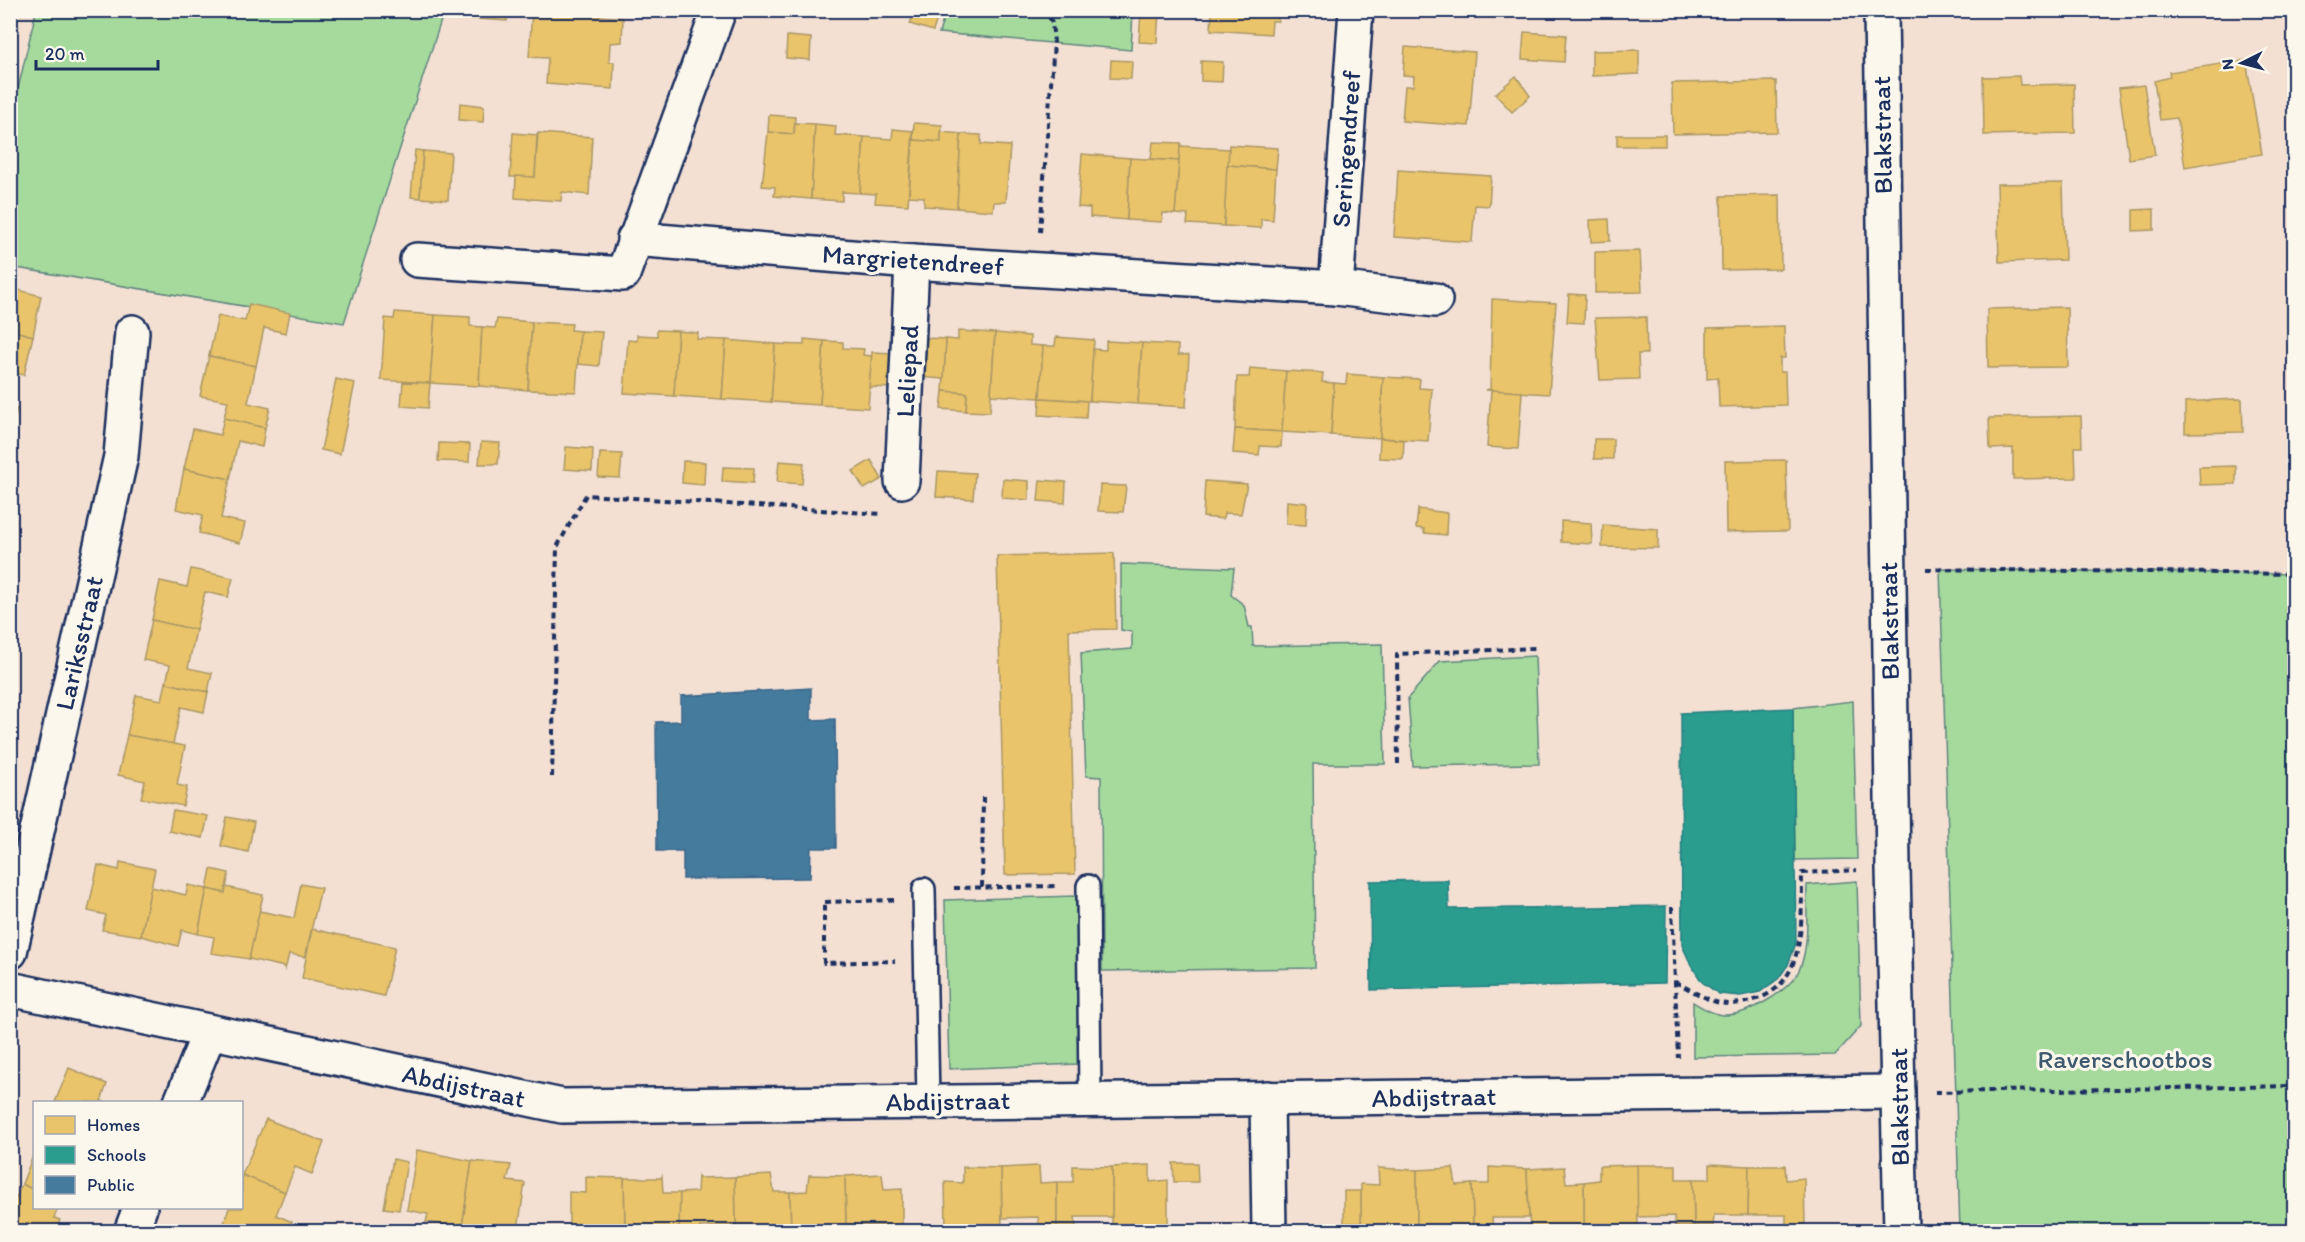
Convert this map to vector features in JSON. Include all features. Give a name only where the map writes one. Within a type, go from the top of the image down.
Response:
[{"type":"street","points":[[417,260],[623,274],[719,10]]},
{"type":"street","name":"Seringendreef","points":[[1336,288],[1356,10]]},
{"type":"street","name":"Blakstraat","points":[[1881,10],[1888,569],[1901,1232]]},
{"type":"street","name":"Margrietendreef","points":[[634,239],[912,262],[1336,288],[1435,300]]},
{"type":"street","name":"Leliepad","points":[[902,481],[912,262]]},
{"type":"street","name":"Lariksstraat","points":[[10,952],[121,456],[132,332]]},
{"type":"street","name":"Abdijstraat","points":[[10,989],[561,1106],[1898,1092]]},
{"type":"street","points":[[181,1101],[209,1033]]},
{"type":"street","points":[[1267,1098],[1269,1232]]},
{"type":"street","points":[[130,1232],[140,1209]]},
{"type":"lane","points":[[1088,886],[1090,1100]]},
{"type":"lane","points":[[924,894],[928,1101]]},
{"type":"path","points":[[1038,269],[1054,43],[1052,22],[1045,10]]},
{"type":"path","points":[[552,777],[557,547],[586,495],[884,514],[902,481]]},
{"type":"path","points":[[1888,569],[2295,574]]},
{"type":"path","points":[[1398,764],[1397,654],[1537,648]]},
{"type":"path","points":[[982,887],[983,797]]},
{"type":"path","points":[[1676,982],[1714,1002],[1739,1004],[1766,996],[1788,976],[1796,956],[1801,936],[1802,873],[1893,868]]},
{"type":"path","points":[[926,961],[824,963],[824,902],[982,887],[1088,886]]},
{"type":"path","points":[[1672,907],[1679,1094]]},
{"type":"path","points":[[1898,1092],[2295,1086]]},
{"type":"green space","points":[[36,11],[444,11],[344,323],[11,267],[11,119]]},
{"type":"green space","points":[[946,11],[1133,11],[1131,50],[939,33]]},
{"type":"green space","points":[[1121,564],[1234,568],[1231,595],[1244,605],[1249,627],[1252,627],[1253,646],[1382,644],[1385,764],[1313,764],[1315,968],[1102,971],[1101,777],[1086,776],[1081,653],[1132,649],[1132,632],[1121,630]]},
{"type":"green space","name":"Raverschootbos","points":[[1940,569],[2294,574],[2294,1231],[1960,1231]]},
{"type":"green space","points":[[1535,656],[1539,764],[1413,766],[1408,698],[1440,661]]},
{"type":"green space","points":[[1853,701],[1857,859],[1795,860],[1793,708]]},
{"type":"green space","points":[[1857,881],[1861,1026],[1835,1055],[1693,1057],[1693,1002],[1715,1013],[1733,1014],[1756,1007],[1778,993],[1795,977],[1803,958],[1806,938],[1807,885]]},
{"type":"green space","points":[[1076,896],[1078,1064],[949,1069],[945,900]]},
{"type":"building: Homes","points":[[478,10],[508,10],[507,21],[477,19]]},
{"type":"building: Homes","points":[[532,10],[623,18],[622,42],[610,43],[609,62],[614,62],[613,89],[546,84],[548,58],[529,57]]},
{"type":"building: Homes","points":[[915,10],[940,10],[933,31],[910,24]]},
{"type":"building: Homes","points":[[1141,10],[1159,10],[1157,43],[1139,42]]},
{"type":"building: Homes","points":[[1212,10],[1278,10],[1278,21],[1272,21],[1271,34],[1211,30]]},
{"type":"building: Homes","points":[[1524,32],[1566,35],[1564,62],[1522,59]]},
{"type":"building: Homes","points":[[787,36],[811,38],[810,60],[786,58]]},
{"type":"building: Homes","points":[[1405,47],[1475,52],[1469,126],[1402,121],[1405,86],[1413,86],[1414,76],[1403,75]]},
{"type":"building: Homes","points":[[1639,50],[1639,74],[1592,76],[1592,51]]},
{"type":"building: Homes","points":[[1111,60],[1132,61],[1131,79],[1110,78]]},
{"type":"building: Homes","points":[[2246,60],[2262,154],[2185,167],[2177,118],[2160,120],[2154,81],[2170,77],[2169,72]]},
{"type":"building: Homes","points":[[1201,61],[1223,62],[1222,82],[1201,81]]},
{"type":"building: Homes","points":[[1516,76],[1530,96],[1512,112],[1495,94]]},
{"type":"building: Homes","points":[[2019,76],[2020,85],[2074,84],[2075,133],[1984,135],[1983,77]]},
{"type":"building: Homes","points":[[1776,81],[1777,132],[1673,134],[1672,83]]},
{"type":"building: Homes","points":[[2144,85],[2155,155],[2129,159],[2119,88]]},
{"type":"building: Homes","points":[[460,103],[484,106],[483,122],[459,120]]},
{"type":"building: Homes","points":[[769,115],[795,117],[794,134],[768,132]]},
{"type":"building: Homes","points":[[795,123],[815,124],[811,199],[774,196],[775,187],[762,186],[768,132],[794,134]]},
{"type":"building: Homes","points":[[914,123],[942,125],[941,142],[913,140]]},
{"type":"building: Homes","points":[[815,124],[836,126],[835,135],[864,137],[860,193],[842,192],[842,201],[811,199]]},
{"type":"building: Homes","points":[[893,129],[913,131],[908,205],[875,203],[876,194],[860,193],[864,137],[892,139]]},
{"type":"building: Homes","points":[[941,132],[961,134],[957,208],[924,206],[924,197],[909,196],[913,140],[941,142]]},
{"type":"building: Homes","points":[[513,133],[537,135],[535,177],[510,177]]},
{"type":"building: Homes","points":[[538,133],[592,137],[589,195],[562,192],[561,201],[515,198],[516,176],[535,177]]},
{"type":"building: Homes","points":[[961,134],[981,135],[981,144],[1010,146],[1006,202],[994,202],[993,211],[957,208]]},
{"type":"building: Homes","points":[[1617,135],[1665,135],[1665,146],[1617,146]]},
{"type":"building: Homes","points":[[1153,142],[1181,143],[1179,161],[1151,159]]},
{"type":"building: Homes","points":[[1229,145],[1278,148],[1276,169],[1227,165]]},
{"type":"building: Homes","points":[[1180,146],[1229,149],[1224,226],[1187,224],[1188,215],[1175,214]]},
{"type":"building: Homes","points":[[415,150],[423,151],[420,198],[411,197]]},
{"type":"building: Homes","points":[[423,151],[451,153],[448,200],[420,198]]},
{"type":"building: Homes","points":[[1082,154],[1130,158],[1127,220],[1090,217],[1090,208],[1078,207]]},
{"type":"building: Homes","points":[[1130,158],[1179,161],[1175,214],[1163,213],[1162,222],[1127,220]]},
{"type":"building: Homes","points":[[1227,165],[1276,169],[1273,220],[1261,219],[1261,228],[1224,226]]},
{"type":"building: Homes","points":[[1398,170],[1491,176],[1489,206],[1475,205],[1472,242],[1394,237]]},
{"type":"building: Homes","points":[[2063,183],[2065,260],[1999,262],[1997,184]]},
{"type":"building: Homes","points":[[1780,195],[1781,269],[1722,270],[1721,196]]},
{"type":"building: Homes","points":[[2154,209],[2154,230],[2133,231],[2133,210]]},
{"type":"building: Homes","points":[[1609,219],[1610,241],[1591,242],[1590,220]]},
{"type":"building: Homes","points":[[1640,251],[1642,292],[1595,293],[1595,252]]},
{"type":"building: Homes","points":[[10,270],[18,272],[15,289],[41,296],[33,336],[10,330]]},
{"type":"building: Homes","points":[[1569,294],[1585,295],[1584,323],[1567,322]]},
{"type":"building: Homes","points":[[1492,299],[1556,303],[1549,394],[1485,390],[1490,389]]},
{"type":"building: Homes","points":[[249,304],[290,313],[286,333],[264,328],[256,366],[209,356],[218,316],[245,321]]},
{"type":"building: Homes","points":[[2067,307],[2068,367],[1988,368],[1987,309]]},
{"type":"building: Homes","points":[[395,312],[435,315],[430,383],[381,380],[385,318],[394,319]]},
{"type":"building: Homes","points":[[435,315],[470,317],[470,326],[482,327],[479,386],[430,383]]},
{"type":"building: Homes","points":[[1646,317],[1647,354],[1638,354],[1639,379],[1600,380],[1595,318]]},
{"type":"building: Homes","points":[[497,319],[532,322],[528,390],[479,386],[482,327],[495,328]]},
{"type":"building: Homes","points":[[532,322],[572,324],[571,330],[580,331],[576,392],[528,390]]},
{"type":"building: Homes","points":[[1784,326],[1785,358],[1780,358],[1780,372],[1785,372],[1786,405],[1719,407],[1718,378],[1707,379],[1707,328]]},
{"type":"building: Homes","points":[[10,330],[33,336],[24,375],[10,372]]},
{"type":"building: Homes","points":[[657,330],[678,331],[674,396],[624,393],[628,340],[637,341],[637,335],[657,336]]},
{"type":"building: Homes","points":[[580,331],[602,332],[599,366],[578,364]]},
{"type":"building: Homes","points":[[678,331],[698,333],[697,339],[726,340],[722,399],[674,396]]},
{"type":"building: Homes","points":[[958,331],[995,333],[990,412],[966,411],[967,393],[943,391],[946,339],[958,340]]},
{"type":"building: Homes","points":[[995,333],[1030,336],[1030,345],[1043,346],[1040,398],[991,395]]},
{"type":"building: Homes","points":[[1056,337],[1094,340],[1090,401],[1040,398],[1043,346],[1055,346]]},
{"type":"building: Homes","points":[[922,338],[946,339],[944,379],[919,377]]},
{"type":"building: Homes","points":[[804,339],[824,341],[820,405],[771,402],[775,344],[804,345]]},
{"type":"building: Homes","points":[[726,340],[775,344],[771,402],[722,399]]},
{"type":"building: Homes","points":[[824,341],[843,342],[843,348],[864,349],[863,355],[872,356],[868,408],[820,405]]},
{"type":"building: Homes","points":[[1106,341],[1142,343],[1138,404],[1090,401],[1093,349],[1106,350]]},
{"type":"building: Homes","points":[[1142,343],[1178,345],[1178,355],[1189,355],[1186,407],[1138,404]]},
{"type":"building: Homes","points":[[872,352],[894,353],[892,388],[869,387]]},
{"type":"building: Homes","points":[[209,356],[256,366],[248,403],[270,408],[265,428],[224,418],[228,401],[200,396]]},
{"type":"building: Homes","points":[[1250,368],[1286,371],[1282,432],[1235,429],[1237,377],[1249,377]]},
{"type":"building: Homes","points":[[1286,371],[1323,373],[1322,382],[1334,383],[1331,435],[1282,432]]},
{"type":"building: Homes","points":[[1347,374],[1383,377],[1380,438],[1331,435],[1334,383],[1346,384]]},
{"type":"building: Homes","points":[[1383,377],[1420,379],[1419,388],[1432,389],[1428,441],[1380,438]]},
{"type":"building: Homes","points":[[336,379],[355,383],[340,454],[321,450]]},
{"type":"building: Homes","points":[[403,382],[430,383],[428,408],[401,406]]},
{"type":"building: Homes","points":[[1491,390],[1522,392],[1518,449],[1487,447]]},
{"type":"building: Homes","points":[[943,391],[967,393],[966,411],[941,409]]},
{"type":"building: Homes","points":[[1040,398],[1087,401],[1086,418],[1039,415]]},
{"type":"building: Homes","points":[[2242,399],[2243,432],[2185,433],[2185,402]]},
{"type":"building: Homes","points":[[10,408],[17,409],[10,439]]},
{"type":"building: Homes","points":[[2081,416],[2082,447],[2075,447],[2076,478],[2013,479],[2013,448],[1990,449],[1989,418]]},
{"type":"building: Homes","points":[[224,418],[265,428],[262,447],[238,441],[230,479],[184,469],[193,429],[220,435]]},
{"type":"building: Homes","points":[[1235,429],[1282,432],[1281,447],[1260,446],[1259,455],[1233,453]]},
{"type":"building: Homes","points":[[1380,438],[1404,440],[1403,459],[1379,458]]},
{"type":"building: Homes","points":[[1594,439],[1613,439],[1613,459],[1594,459]]},
{"type":"building: Homes","points":[[481,442],[500,443],[498,464],[479,464]]},
{"type":"building: Homes","points":[[439,443],[470,444],[469,462],[438,461]]},
{"type":"building: Homes","points":[[566,447],[593,449],[592,471],[564,469]]},
{"type":"building: Homes","points":[[600,453],[622,454],[620,478],[598,477]]},
{"type":"building: Homes","points":[[871,460],[882,479],[864,489],[853,471]]},
{"type":"building: Homes","points":[[1786,460],[1788,531],[1726,532],[1725,461]]},
{"type":"building: Homes","points":[[683,461],[705,462],[704,485],[682,483]]},
{"type":"building: Homes","points":[[779,461],[804,463],[802,484],[777,482]]},
{"type":"building: Homes","points":[[2236,466],[2236,484],[2200,485],[2199,467]]},
{"type":"building: Homes","points":[[723,467],[754,468],[753,483],[722,481]]},
{"type":"building: Homes","points":[[184,469],[230,479],[221,518],[245,523],[240,543],[199,533],[203,515],[176,509]]},
{"type":"building: Homes","points":[[938,471],[975,473],[973,499],[936,497]]},
{"type":"building: Homes","points":[[1003,479],[1029,481],[1029,500],[1002,498]]},
{"type":"building: Homes","points":[[1040,480],[1066,482],[1065,503],[1038,501]]},
{"type":"building: Homes","points":[[1205,481],[1247,484],[1241,514],[1224,513],[1223,519],[1203,517]]},
{"type":"building: Homes","points":[[1100,485],[1126,486],[1123,512],[1098,511]]},
{"type":"building: Homes","points":[[1287,501],[1307,503],[1306,525],[1286,524]]},
{"type":"building: Homes","points":[[1418,509],[1447,513],[1446,535],[1424,533],[1424,529],[1416,528]]},
{"type":"building: Homes","points":[[1561,521],[1591,523],[1592,544],[1561,542]]},
{"type":"building: Homes","points":[[1603,525],[1658,529],[1658,548],[1602,547]]},
{"type":"building: Homes","points":[[1114,553],[1116,629],[1069,630],[1075,874],[1005,875],[997,556]]},
{"type":"building: Homes","points":[[191,569],[233,578],[228,597],[205,592],[196,630],[152,620],[160,581],[187,587]]},
{"type":"building: Homes","points":[[152,620],[196,630],[188,668],[212,673],[208,692],[166,683],[170,665],[143,660]]},
{"type":"building: Homes","points":[[166,683],[208,692],[204,712],[181,707],[173,744],[127,735],[136,695],[162,700]]},
{"type":"building: Homes","points":[[127,735],[185,746],[177,785],[187,787],[183,806],[141,798],[145,781],[118,775]]},
{"type":"building: Homes","points":[[173,810],[208,816],[203,838],[169,831]]},
{"type":"building: Homes","points":[[227,817],[254,822],[248,852],[221,846]]},
{"type":"building: Homes","points":[[120,862],[155,869],[141,936],[102,930],[106,915],[88,911],[98,865],[119,870]]},
{"type":"building: Homes","points":[[211,869],[229,873],[225,893],[207,889]]},
{"type":"building: Homes","points":[[301,884],[321,888],[305,957],[289,954],[285,970],[284,967],[249,959],[259,911],[294,918]]},
{"type":"building: Homes","points":[[188,885],[207,889],[198,934],[182,930],[178,946],[141,936],[151,887],[186,895]]},
{"type":"building: Homes","points":[[226,887],[263,895],[249,959],[211,953],[214,937],[198,934],[207,889],[225,893]]},
{"type":"building: Homes","points":[[312,929],[395,947],[384,996],[302,978]]},
{"type":"building: Homes","points":[[69,1068],[107,1084],[101,1101],[55,1101]]},
{"type":"building: Homes","points":[[266,1119],[324,1142],[312,1174],[295,1167],[285,1192],[243,1175]]},
{"type":"building: Homes","points":[[417,1150],[472,1161],[462,1227],[426,1222],[428,1214],[407,1210]]},
{"type":"building: Homes","points":[[33,1156],[33,1190],[22,1184]]},
{"type":"building: Homes","points":[[393,1159],[407,1162],[399,1210],[384,1208]]},
{"type":"building: Homes","points":[[472,1161],[511,1165],[507,1181],[525,1183],[518,1229],[498,1225],[497,1232],[486,1232],[462,1227]]},
{"type":"building: Homes","points":[[1173,1163],[1197,1163],[1198,1182],[1174,1182]]},
{"type":"building: Homes","points":[[1710,1164],[1749,1166],[1748,1215],[1714,1215],[1713,1226],[1694,1226],[1693,1179],[1710,1179]]},
{"type":"building: Homes","points":[[1785,1164],[1786,1180],[1804,1178],[1805,1225],[1786,1225],[1786,1215],[1748,1215],[1749,1166],[1785,1166]]},
{"type":"building: Homes","points":[[1150,1165],[1150,1182],[1168,1180],[1168,1226],[1147,1227],[1148,1230],[1112,1231],[1112,1167]]},
{"type":"building: Homes","points":[[1637,1165],[1676,1165],[1676,1179],[1693,1179],[1694,1226],[1675,1226],[1674,1216],[1637,1217]]},
{"type":"building: Homes","points":[[1637,1165],[1638,1232],[1584,1232],[1584,1182],[1599,1180],[1599,1166]]},
{"type":"building: Homes","points":[[1039,1166],[1040,1183],[1057,1182],[1057,1227],[1039,1228],[1038,1217],[1002,1218],[1001,1168]]},
{"type":"building: Homes","points":[[1073,1166],[1112,1167],[1112,1217],[1075,1217],[1076,1227],[1057,1227],[1057,1182],[1073,1182]]},
{"type":"building: Homes","points":[[963,1167],[1001,1168],[1002,1232],[946,1228],[945,1182],[963,1183]]},
{"type":"building: Homes","points":[[1489,1167],[1527,1169],[1529,1218],[1492,1218],[1493,1229],[1473,1229],[1472,1184],[1489,1184]]},
{"type":"building: Homes","points":[[1564,1167],[1566,1183],[1584,1182],[1584,1232],[1530,1232],[1527,1169]]},
{"type":"building: Homes","points":[[1378,1168],[1417,1170],[1417,1232],[1361,1232],[1361,1184],[1379,1185]]},
{"type":"building: Homes","points":[[1453,1168],[1456,1185],[1472,1184],[1473,1229],[1417,1232],[1417,1170]]},
{"type":"building: Homes","points":[[882,1174],[884,1190],[902,1189],[902,1232],[882,1232],[882,1225],[846,1226],[845,1176]]},
{"type":"building: Homes","points":[[243,1175],[285,1192],[276,1215],[292,1222],[288,1232],[221,1232],[229,1209],[243,1209]]},
{"type":"building: Homes","points":[[771,1175],[774,1192],[790,1192],[791,1232],[772,1232],[771,1226],[736,1226],[735,1177]]},
{"type":"building: Homes","points":[[809,1175],[845,1176],[846,1232],[791,1232],[790,1192],[807,1191]]},
{"type":"building: Homes","points":[[662,1176],[663,1193],[680,1193],[679,1232],[625,1232],[624,1178],[661,1178]]},
{"type":"building: Homes","points":[[698,1176],[699,1178],[735,1177],[736,1226],[700,1227],[700,1232],[679,1232],[680,1193],[697,1192]]},
{"type":"building: Homes","points":[[586,1177],[624,1178],[625,1232],[569,1232],[569,1192],[586,1193]]},
{"type":"building: Homes","points":[[22,1184],[33,1190],[33,1209],[58,1209],[54,1218],[60,1220],[55,1232],[10,1232],[10,1212]]},
{"type":"building: Homes","points":[[1344,1191],[1361,1191],[1361,1223],[1344,1223]]},
{"type":"building: Homes","points":[[1675,1226],[1694,1226],[1694,1232],[1675,1232]]},
{"type":"building: Homes","points":[[1473,1229],[1493,1229],[1493,1232],[1473,1232]]},
{"type":"building: Schools","points":[[1793,708],[1796,943],[1788,965],[1778,979],[1760,992],[1740,996],[1719,994],[1702,982],[1682,945],[1681,713]]},
{"type":"building: Schools","points":[[1448,880],[1449,909],[1666,906],[1665,983],[1371,990],[1370,881]]},
{"type":"building: Public","points":[[811,688],[811,720],[835,719],[836,848],[811,848],[810,878],[683,879],[683,851],[657,851],[656,722],[681,721],[681,696]]}]
